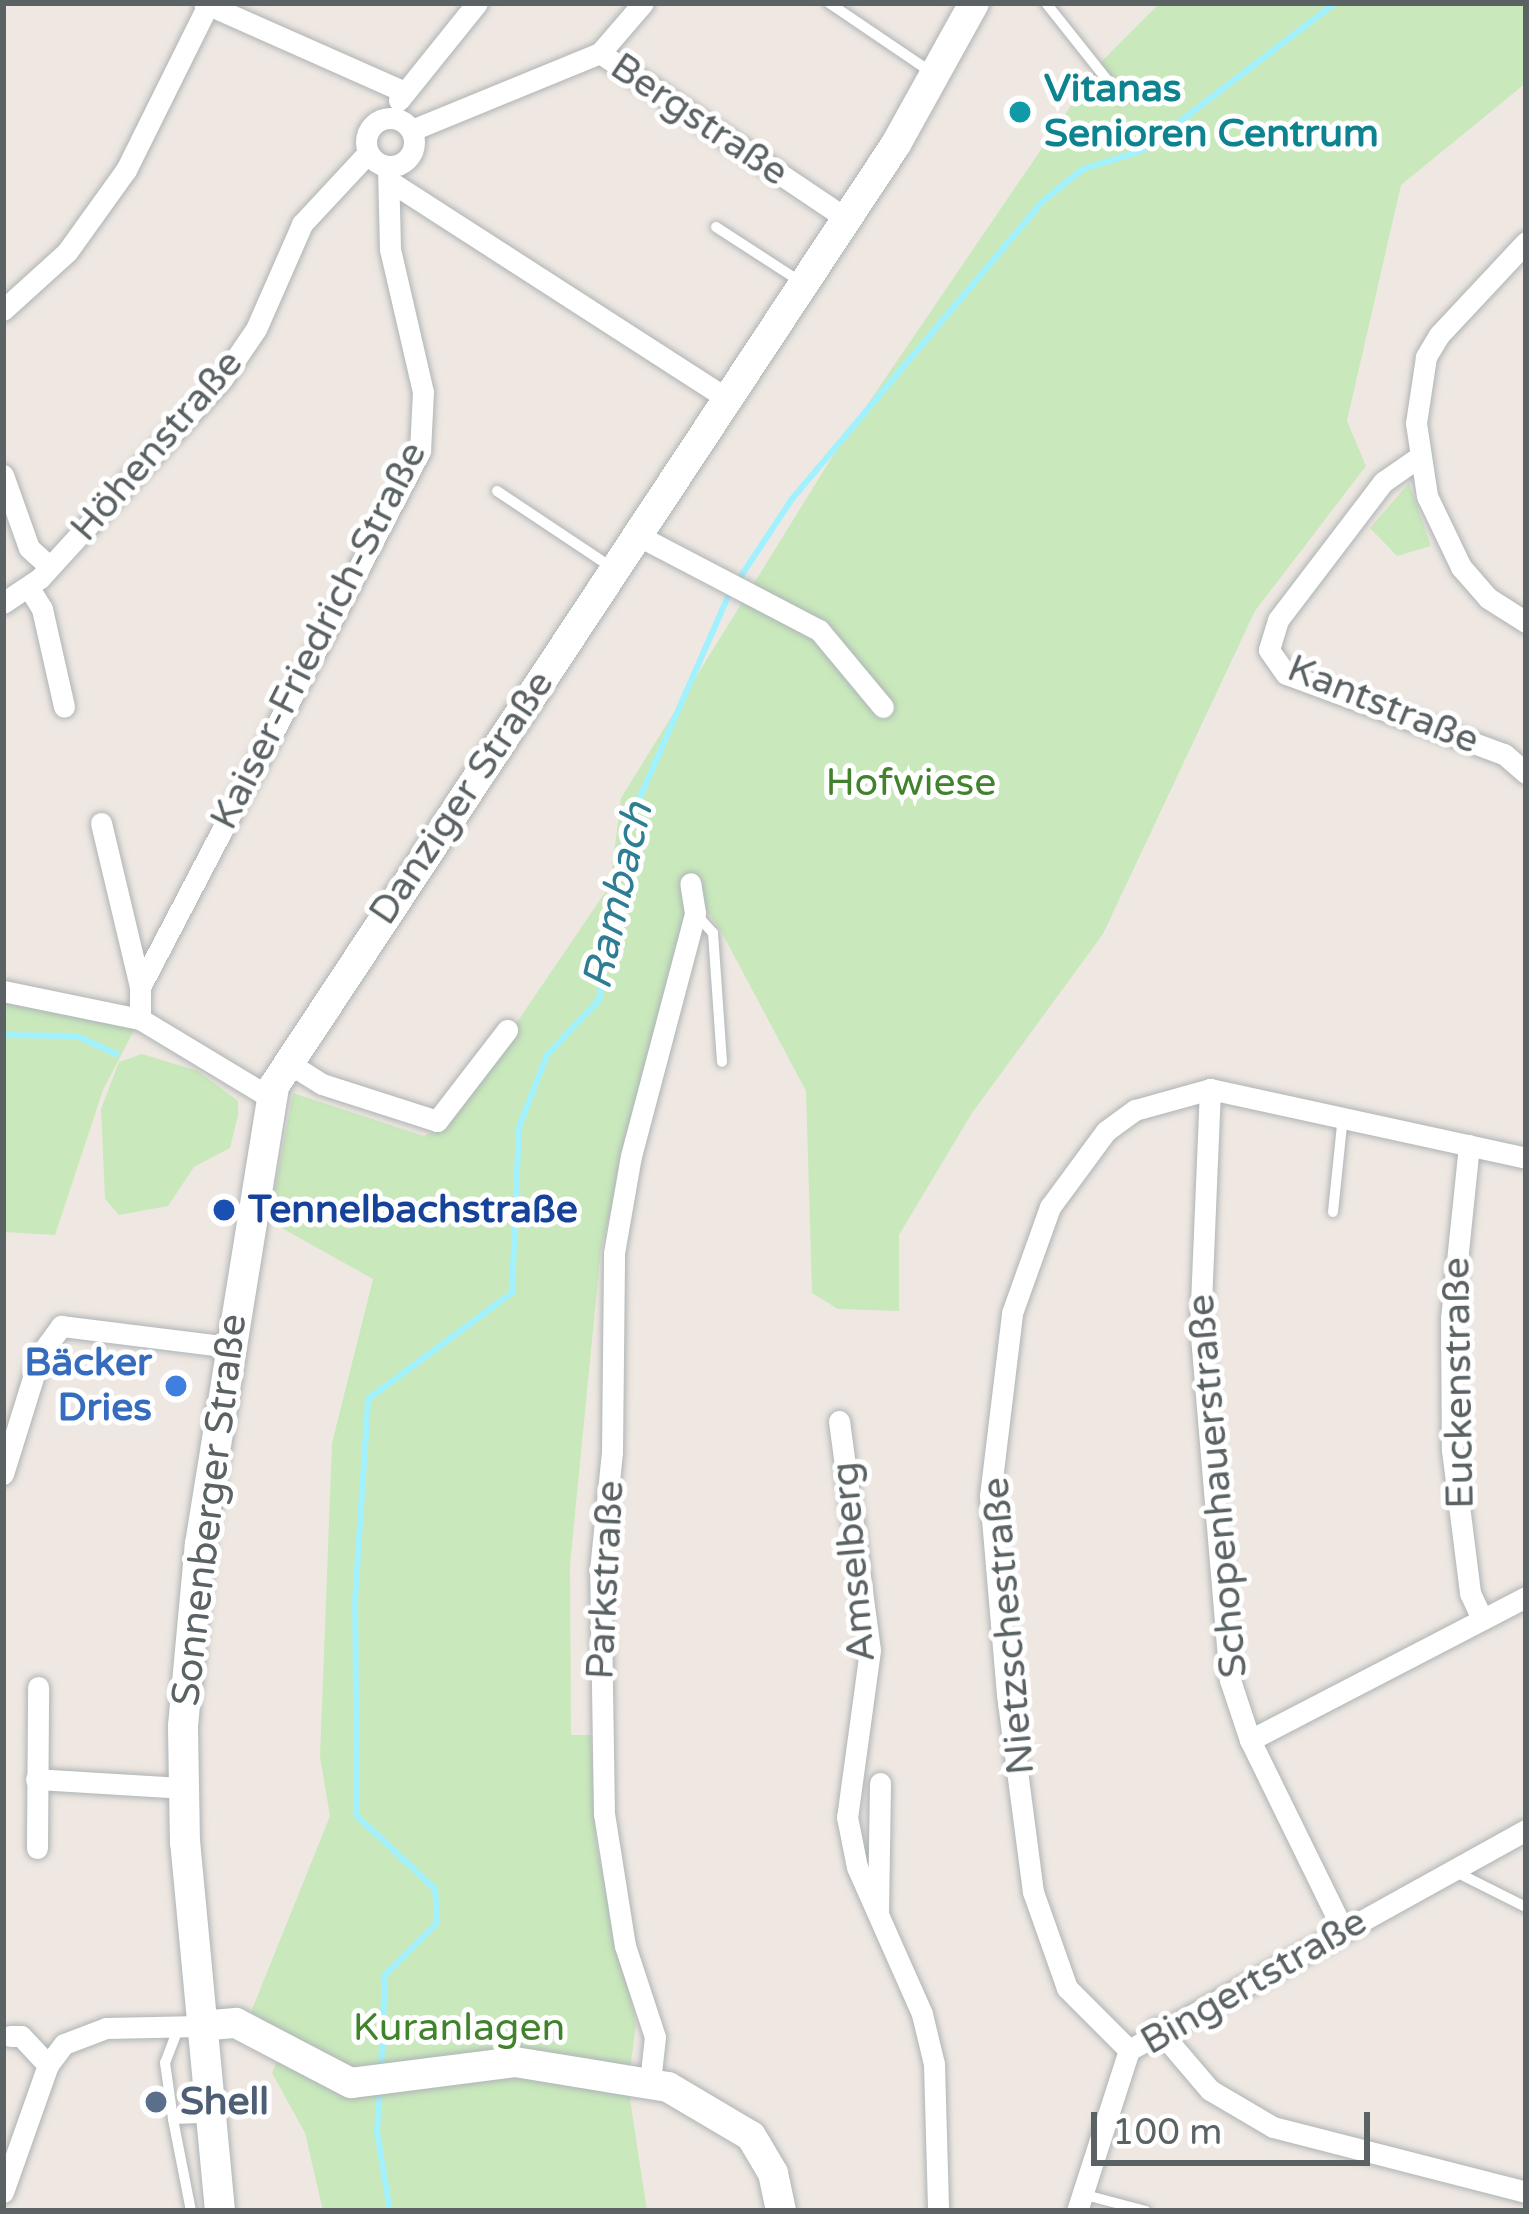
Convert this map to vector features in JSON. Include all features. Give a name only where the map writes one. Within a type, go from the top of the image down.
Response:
[{"type":"main road","name":"Danziger Straße","points":[[271,1098],[287,1062],[847,219],[937,76],[973,3]]},
{"type":"main road","name":"Sonnenberger Straße","points":[[220,2211],[189,2026],[196,1968],[183,1788],[193,1599],[271,1098]]},
{"type":"main road","points":[[196,1968],[256,2032],[334,2078],[383,2083],[448,2066],[515,2062],[650,2082],[704,2102],[751,2136],[773,2173],[781,2211]]},
{"type":"main road","points":[[189,2026],[256,2032]]},
{"type":"street","points":[[389,175],[414,150],[404,124],[403,91],[477,3]]},
{"type":"street","points":[[600,53],[643,3]]},
{"type":"street","points":[[3,310],[100,208],[207,4],[403,91]]},
{"type":"street","name":"Bergstraße","points":[[404,124],[600,53],[847,219]]},
{"type":"street","name":"Höhenstraße","points":[[3,603],[29,588],[50,567],[222,379],[256,328],[302,224],[368,153],[373,126],[404,124]]},
{"type":"street","points":[[368,153],[389,175],[728,399]]},
{"type":"street","name":"Kaiser-Friedrich-Straße","points":[[140,1018],[140,987],[420,451],[423,392],[390,249],[389,175]]},
{"type":"street","points":[[1526,242],[1426,357],[1416,459],[1461,567],[1488,598],[1526,622]]},
{"type":"street","name":"Kantstraße","points":[[1416,459],[1383,482],[1278,620],[1269,650],[1286,674],[1504,754],[1526,773]]},
{"type":"street","points":[[3,475],[29,548],[50,567]]},
{"type":"street","points":[[637,535],[819,630],[884,707]]},
{"type":"street","points":[[29,588],[42,609],[64,707]]},
{"type":"street","points":[[101,823],[140,987]]},
{"type":"street","name":"Parkstraße","points":[[650,2082],[655,2037],[622,1934],[604,1814],[600,1570],[612,1451],[614,1252],[631,1156],[695,913],[690,883]]},
{"type":"street","points":[[3,991],[140,1018],[271,1098]]},
{"type":"street","points":[[287,1062],[322,1084],[436,1120],[507,1030]]},
{"type":"street","name":"Nietzschestraße","points":[[1130,2050],[1067,1988],[1033,1892],[990,1496],[1012,1313],[1066,1177],[1135,1110],[1210,1089],[1344,1113],[1526,1158]]},
{"type":"street","name":"Schopenhauerstraße","points":[[1210,1089],[1200,1324],[1230,1680],[1250,1740],[1343,1930]]},
{"type":"street","name":"Euckenstraße","points":[[1469,1145],[1451,1318],[1452,1450],[1470,1593],[1482,1619]]},
{"type":"street","points":[[3,1474],[40,1355],[61,1326],[229,1347]]},
{"type":"street","name":"Amselberg","points":[[839,1421],[870,1649],[847,1816],[857,1867],[934,2064],[938,2211]]},
{"type":"street","points":[[1250,1740],[1526,1597]]},
{"type":"street","points":[[37,1848],[38,1688]]},
{"type":"street","points":[[36,1779],[183,1788]]},
{"type":"street","name":"Amselberg","points":[[878,1912],[880,1783]]},
{"type":"street","name":"Bingertstraße","points":[[1079,2203],[1130,2050],[1157,2028],[1526,1830]]},
{"type":"street","points":[[3,2192],[48,2065],[88,2031],[189,2026]]},
{"type":"street","points":[[1157,2028],[1210,2090],[1273,2127],[1526,2192]]},
{"type":"street","points":[[10,2036],[21,2036],[48,2065]]},
{"type":"lane","points":[[829,3],[937,76]]},
{"type":"lane","points":[[1046,3],[1120,96]]},
{"type":"lane","points":[[716,227],[804,284]]},
{"type":"lane","points":[[497,490],[614,569]]},
{"type":"lane","points":[[695,913],[713,933],[722,1062]]},
{"type":"lane","points":[[1334,1212],[1344,1113]]},
{"type":"lane","points":[[1453,1870],[1526,1907]]},
{"type":"lane","points":[[189,2026],[165,2063],[191,2211]]},
{"type":"lane","points":[[173,2120],[207,2118]]},
{"type":"lane","points":[[1079,2203],[1146,2211]]},
{"type":"green space","name":"Hofwiese","points":[[1160,3],[1526,3],[1526,83],[1401,185],[1347,421],[1366,466],[1255,611],[1103,934],[972,1113],[899,1235],[899,1311],[838,1309],[812,1293],[806,1091],[722,933],[704,907],[685,914],[601,1249],[570,1565],[571,1735],[591,1735],[596,1844],[636,2024],[628,2086],[647,2211],[323,2211],[305,2133],[272,2073],[286,2038],[251,2012],[330,1816],[320,1757],[332,1443],[373,1279],[269,1221],[293,1093],[424,1136],[446,1127],[610,885],[621,798],[837,449],[1100,63]]},
{"type":"green space","points":[[1409,483],[1431,546],[1397,556],[1370,528]]},
{"type":"green space","points":[[3,991],[140,1019],[103,1090],[55,1235],[3,1232]]},
{"type":"green space","points":[[142,1054],[198,1071],[238,1101],[238,1115],[230,1148],[194,1167],[168,1206],[119,1215],[105,1199],[101,1109],[119,1062]]},
{"type":"waterway","name":"Rambach","points":[[739,579],[792,499],[1043,201],[1083,169],[1141,151],[1335,3]]},
{"type":"waterway","name":"Rambach","points":[[381,2070],[385,1975],[437,1923],[435,1889],[357,1816],[355,1602],[368,1399],[512,1293],[519,1127],[547,1055],[599,1000],[626,829],[731,590]]},
{"type":"waterway","points":[[3,1035],[77,1036],[116,1054]]},
{"type":"waterway","name":"Rambach","points":[[380,2089],[377,2131],[390,2211]]},
{"type":"place","name":"Vitanas Senioren Centrum","points":[[1020,112]]},
{"type":"place","name":"Tennelbachstraße","points":[[224,1210]]},
{"type":"place","name":"Bäcker Dries","points":[[176,1386]]},
{"type":"place","name":"Shell","points":[[156,2102]]},
{"type":"park label","name":"Kuranlagen","points":[[459,2028]]}]
